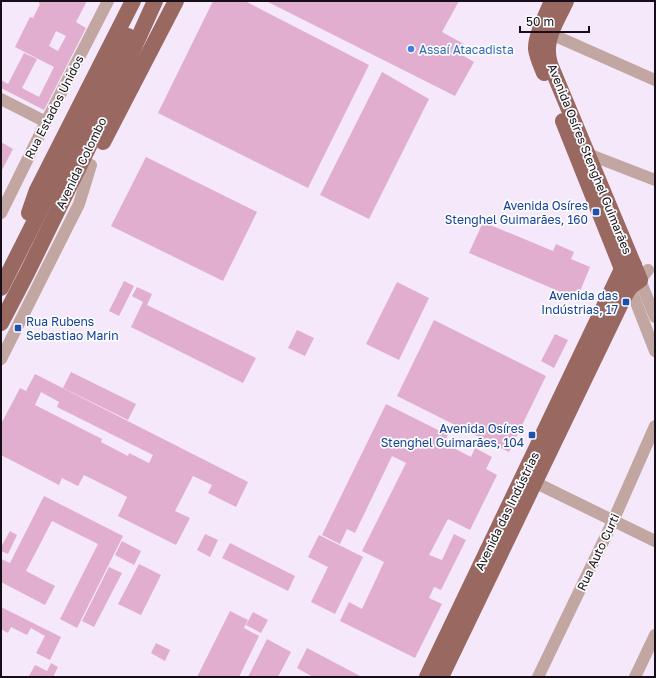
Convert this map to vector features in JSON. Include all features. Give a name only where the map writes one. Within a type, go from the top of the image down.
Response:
[{"type":"main road","points":[[13,264],[37,190],[133,1]]},
{"type":"main road","name":"Avenida Colombo","points":[[1,288],[146,1]]},
{"type":"main road","name":"Avenida Colombo","points":[[1,323],[28,273],[95,134],[155,1]]},
{"type":"main road","points":[[28,273],[91,165],[176,1]]},
{"type":"main road","name":"Avenida Osíres Stenghel Guimarães","points":[[552,1],[539,34],[536,48],[538,59],[638,274]]},
{"type":"main road","name":"Avenida Osíres Stenghel Guimarães","points":[[566,1],[548,44],[550,64],[638,274]]},
{"type":"main road","name":"Avenida das Indústrias","points":[[427,677],[638,274]]},
{"type":"main road","name":"Avenida das Indústrias","points":[[441,677],[530,479]]},
{"type":"street","name":"Rua Estados Unidos","points":[[1,213],[108,1]]},
{"type":"street","points":[[551,34],[655,80]]},
{"type":"street","points":[[1,99],[46,122]]},
{"type":"street","points":[[588,154],[655,180]]},
{"type":"street","points":[[1,359],[79,204],[91,165]]},
{"type":"street","name":"Avenida Osíres Stenghel Guimarães","points":[[638,274],[655,317]]},
{"type":"street","name":"Avenida Osíres Stenghel Guimarães","points":[[638,274],[655,351]]},
{"type":"street","name":"Rua Auto Curti","points":[[538,677],[613,521],[655,426]]},
{"type":"street","points":[[530,479],[655,541]]},
{"type":"street","points":[[634,677],[655,635]]},
{"type":"building","points":[[39,1],[87,1],[76,22],[86,28],[44,110],[1,88],[1,80],[8,84],[24,53],[37,59],[22,88],[39,97],[54,67],[15,47],[30,17],[33,18],[40,4]],"holes":[[[56,31],[66,36],[58,51],[49,46]]]},
{"type":"building","points":[[213,1],[245,1],[369,65],[308,188],[158,113]]},
{"type":"building","name":"Assaí Atacadista","points":[[266,1],[459,1],[442,32],[464,44],[459,53],[474,62],[455,96]]},
{"type":"building","points":[[382,72],[429,99],[369,219],[320,195]]},
{"type":"building","points":[[1,142],[13,149],[1,172]]},
{"type":"building","points":[[146,157],[257,212],[223,281],[111,226]]},
{"type":"building","points":[[483,222],[553,251],[556,244],[574,252],[571,259],[590,267],[577,299],[469,253]]},
{"type":"building","points":[[124,281],[134,286],[119,316],[109,311]]},
{"type":"building","points":[[397,282],[429,298],[399,360],[366,344]]},
{"type":"building","points":[[137,287],[152,294],[147,305],[256,358],[243,383],[131,327],[143,302],[132,296]]},
{"type":"building","points":[[434,320],[546,376],[509,452],[397,396]]},
{"type":"building","points":[[297,330],[314,338],[305,356],[288,348]]},
{"type":"building","points":[[555,334],[568,340],[554,368],[541,361]]},
{"type":"building","points":[[71,372],[136,404],[128,420],[63,388]]},
{"type":"building","points":[[35,374],[248,482],[236,507],[208,493],[212,485],[193,476],[175,511],[190,518],[176,545],[118,516],[127,497],[112,489],[84,475],[78,486],[62,478],[59,485],[1,455],[1,424],[20,388],[26,391]],"holes":[[[41,392],[59,402],[57,407],[153,455],[149,463],[129,453],[128,456],[101,442],[102,439],[35,405]]]},
{"type":"building","points":[[386,404],[448,435],[444,443],[471,457],[475,448],[492,457],[486,469],[497,475],[470,530],[448,519],[429,555],[442,560],[454,534],[466,540],[441,590],[434,587],[429,598],[442,604],[415,658],[340,621],[349,602],[362,609],[384,562],[362,551],[406,463],[392,456],[355,533],[347,529],[340,544],[322,535]]},
{"type":"building","points":[[44,496],[123,536],[77,628],[60,619],[98,544],[52,521],[26,571],[55,586],[45,605],[1,582],[1,559],[10,563]]},
{"type":"building","points":[[10,531],[17,535],[8,554],[1,551],[1,547]]},
{"type":"building","points":[[205,534],[218,540],[210,557],[197,550]]},
{"type":"building","points":[[319,535],[363,557],[335,614],[311,602],[328,567],[308,557]]},
{"type":"building","points":[[122,541],[141,551],[134,565],[115,555]]},
{"type":"building","points":[[230,543],[295,576],[288,591],[222,558]]},
{"type":"building","points":[[139,564],[161,575],[141,615],[118,604]]},
{"type":"building","points":[[109,567],[122,573],[94,627],[82,621]]},
{"type":"building","points":[[1,607],[61,637],[50,660],[36,653],[45,636],[31,628],[27,635],[11,627],[8,633],[1,629]]},
{"type":"building","points":[[230,611],[248,620],[244,628],[259,636],[239,677],[197,677]]},
{"type":"building","points":[[253,612],[268,620],[261,633],[246,625]]},
{"type":"building","points":[[267,639],[291,652],[278,677],[248,677]]},
{"type":"building","points":[[156,643],[170,650],[165,661],[151,653]]},
{"type":"building","points":[[307,648],[362,677],[313,677],[297,668]]},
{"type":"building","points":[[51,663],[58,667],[53,677],[29,676],[35,665],[47,671]]},
{"type":"place","name":"Assaí Atacadista","points":[[411,49]]},
{"type":"place","name":"Avenida Osíres Stenghel Guimarães, 160","points":[[596,212]]},
{"type":"place","name":"Avenida das Indústrias, 17","points":[[626,302]]},
{"type":"place","name":"Rua Rubens Sebastiao Marin","points":[[18,328]]},
{"type":"place","name":"Avenida Osíres Stenghel Guimarães, 104","points":[[532,435]]}]
